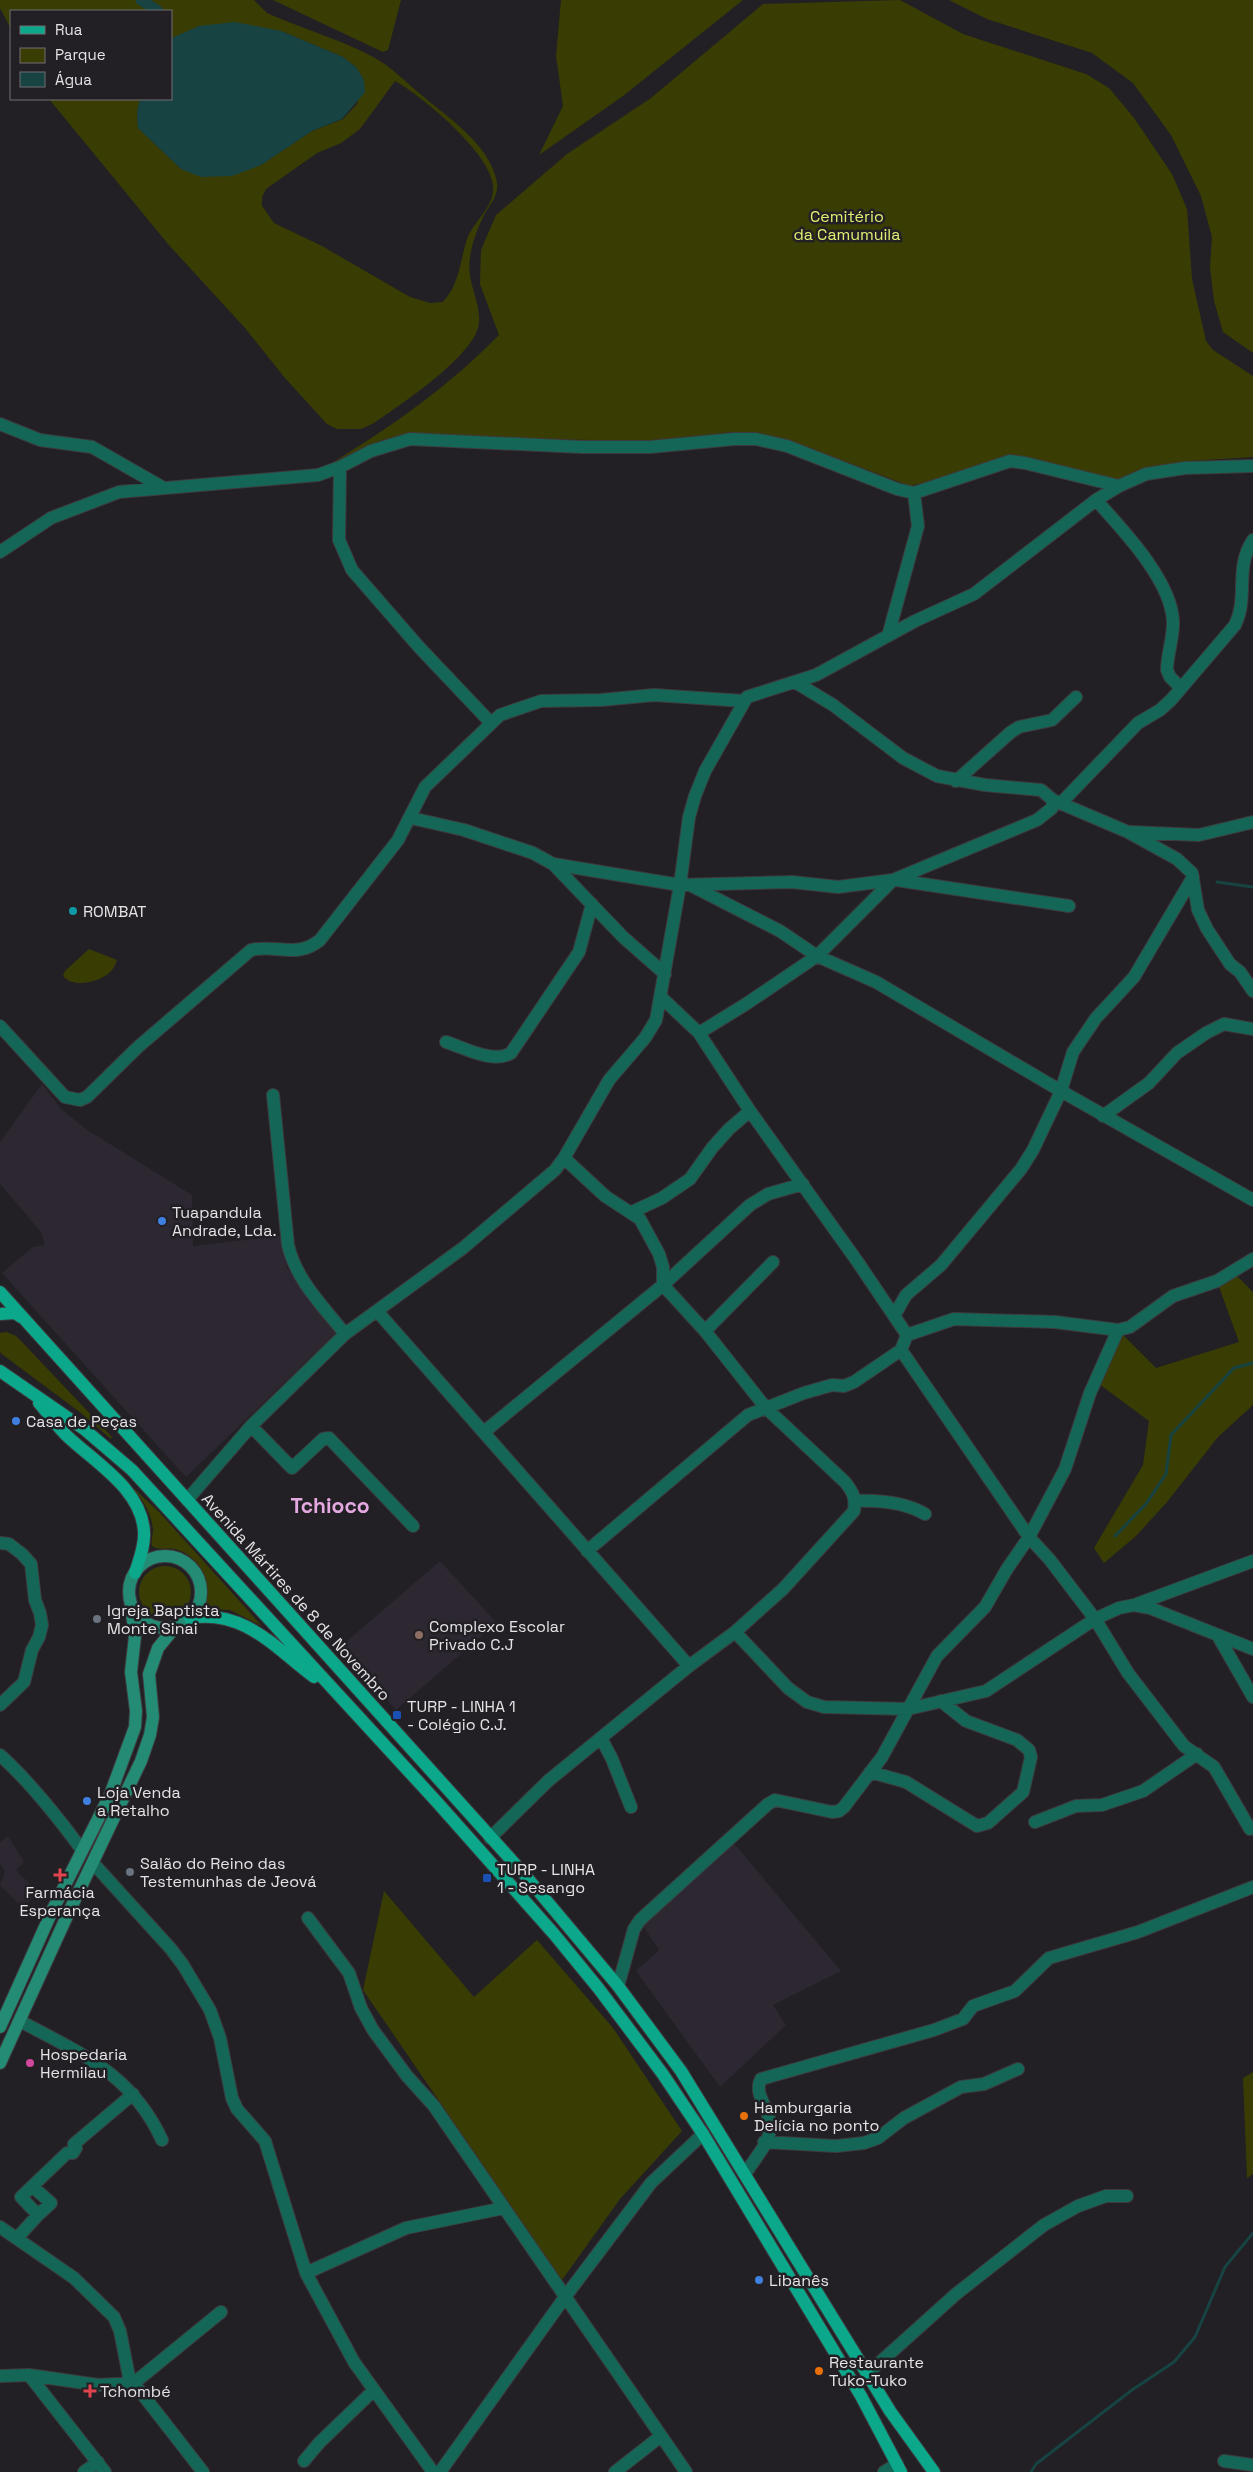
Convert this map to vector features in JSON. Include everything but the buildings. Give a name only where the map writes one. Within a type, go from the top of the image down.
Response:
[{"type":"main road","name":"Avenida Mártires de 8 de Novembro","points":[[0,1292],[556,1911],[618,1986],[680,2071],[890,2411],[934,2472]]},
{"type":"main road","points":[[0,1314],[16,1313],[23,1318]]},
{"type":"main road","name":"Avenida Mártires de 8 de Novembro","points":[[0,1371],[84,1429],[132,1470],[340,1696],[576,1961],[642,2045],[703,2134],[853,2382],[899,2468]]},
{"type":"main road","points":[[31,1393],[65,1434],[131,1495],[142,1519],[144,1532],[144,1544],[135,1573]]},
{"type":"main road","points":[[190,1618],[219,1616],[241,1623],[267,1640],[340,1696]]},
{"type":"street","points":[[0,424],[40,440],[92,447],[162,487]]},
{"type":"street","points":[[0,552],[52,518],[119,492],[318,475],[340,467],[370,451],[410,439],[582,446],[650,446],[756,439],[787,446],[896,490],[914,494],[1010,462],[1025,463],[1119,486]]},
{"type":"street","points":[[188,1500],[251,1426],[345,1334],[463,1248],[555,1170],[564,1158],[609,1080],[645,1038],[656,1020],[685,885],[689,817],[694,796],[705,771],[744,702],[752,695],[816,675],[915,621],[974,594],[1096,500],[1119,486],[1146,474],[1185,468],[1253,466]]},
{"type":"street","points":[[340,467],[339,540],[352,570],[419,647],[491,723]]},
{"type":"street","points":[[888,636],[918,526],[914,494]]},
{"type":"street","points":[[1096,500],[1124,532],[1163,584],[1173,621],[1166,670],[1181,688]]},
{"type":"street","points":[[699,1033],[817,956],[894,880],[1037,820],[1052,808],[1138,723],[1160,710],[1235,624],[1240,615],[1242,567],[1253,540]]},
{"type":"street","points":[[794,682],[833,705],[902,758],[937,776],[956,781],[1040,790],[1057,802],[1128,832],[1186,865],[1193,877],[1198,910],[1207,929],[1230,964],[1240,972],[1253,991]]},
{"type":"street","points":[[0,1026],[65,1097],[80,1100],[87,1097],[138,1047],[251,950],[260,948],[302,951],[320,940],[398,840],[411,818],[425,787],[491,723],[508,710],[541,701],[602,700],[654,695],[744,702]]},
{"type":"street","points":[[956,781],[1011,732],[1019,727],[1052,720],[1076,696]]},
{"type":"street","points":[[411,818],[464,830],[533,852],[553,864],[623,938],[665,974]]},
{"type":"street","points":[[1128,832],[1198,835],[1253,822]]},
{"type":"street","points":[[553,864],[685,885],[792,882],[838,887],[894,880],[1069,906]]},
{"type":"street","points":[[894,1316],[906,1295],[941,1265],[1021,1169],[1033,1150],[1061,1091],[1073,1052],[1083,1035],[1114,997],[1134,977],[1193,877]]},
{"type":"street","points":[[685,885],[780,931],[817,956],[876,982],[1104,1116],[1253,1200]]},
{"type":"street","points":[[446,1042],[491,1057],[502,1058],[511,1053],[579,952],[592,904]]},
{"type":"street","points":[[661,997],[699,1033],[750,1111],[803,1184],[907,1335]]},
{"type":"street","points":[[1104,1116],[1150,1083],[1177,1053],[1206,1032],[1224,1024],[1253,1029]]},
{"type":"street","points":[[273,1095],[288,1245],[292,1262],[300,1277],[345,1334]]},
{"type":"street","points":[[632,1212],[662,1198],[690,1179],[717,1141],[750,1111]]},
{"type":"street","points":[[490,1838],[548,1781],[689,1666],[735,1632],[783,1589],[854,1511],[855,1501],[853,1492],[845,1482],[766,1408],[705,1331],[663,1285],[663,1267],[660,1254],[640,1219],[605,1196],[564,1158]]},
{"type":"street","points":[[484,1432],[663,1285],[758,1199],[803,1184]]},
{"type":"street","points":[[587,1551],[748,1415],[832,1384],[844,1386],[854,1382],[882,1361],[901,1350],[907,1335],[954,1319],[1055,1322],[1118,1330],[1130,1327],[1172,1296],[1217,1281],[1253,1259]]},
{"type":"street","points":[[705,1331],[774,1262]]},
{"type":"street","points":[[377,1311],[689,1666]]},
{"type":"street","points":[[618,1986],[634,1929],[640,1920],[768,1804],[775,1800],[839,1811],[882,1757],[937,1656],[985,1607],[1007,1568],[1030,1537],[1065,1468],[1090,1393],[1118,1330]]},
{"type":"street","points":[[901,1350],[1030,1537],[1050,1560],[1094,1619],[1128,1673],[1184,1746],[1214,1767],[1224,1781],[1250,1829]]},
{"type":"street","points":[[251,1426],[292,1468],[323,1439],[329,1438],[413,1526]]},
{"type":"street","points":[[855,1501],[875,1500],[914,1508],[924,1514]]},
{"type":"street","points":[[0,1543],[8,1544],[22,1554],[31,1564],[35,1600],[42,1625],[39,1637],[32,1650],[24,1682],[0,1706]]},
{"type":"street","points":[[0,2027],[82,1850],[110,1795],[135,1727],[136,1711],[131,1672],[135,1636],[130,1599],[131,1581],[144,1563],[156,1558],[176,1558],[188,1564],[196,1574],[201,1594],[198,1607],[190,1618],[176,1626],[158,1648],[148,1674],[152,1717],[147,1744],[130,1787],[67,1916],[0,2063]]},
{"type":"street","points":[[735,1632],[788,1688],[806,1702],[824,1707],[908,1709],[992,1688],[1094,1619],[1119,1608],[1134,1605],[1253,1561]]},
{"type":"street","points":[[130,1599],[136,1612],[147,1623],[161,1628],[176,1626]]},
{"type":"street","points":[[1134,1605],[1150,1608],[1253,1649]]},
{"type":"street","points":[[1218,1636],[1253,1697]]},
{"type":"street","points":[[870,1772],[906,1782],[977,1826],[988,1823],[1018,1798],[1026,1783],[1031,1757],[1029,1750],[1017,1740],[966,1720],[941,1702]]},
{"type":"street","points":[[600,1738],[612,1759],[631,1806]]},
{"type":"street","points":[[1035,1822],[1076,1806],[1102,1805],[1143,1791],[1197,1754]]},
{"type":"street","points":[[2,1762],[56,1815],[82,1850]]},
{"type":"street","points":[[93,1863],[183,1965],[210,2010],[220,2038],[232,2098],[237,2108],[265,2141],[306,2274],[354,2362],[433,2472]]},
{"type":"street","points":[[745,2174],[770,2132],[768,2114],[758,2092],[758,2085],[761,2079],[934,2030],[963,2019],[973,2006],[1015,1992],[1049,1958],[1138,1932],[1253,1888]]},
{"type":"street","points":[[308,1918],[349,1973],[361,2008],[373,2030],[407,2076],[434,2106],[686,2472]]},
{"type":"street","points":[[20,2021],[106,2069],[133,2094],[153,2121],[162,2140]]},
{"type":"street","points":[[764,2142],[836,2146],[864,2143],[878,2138],[904,2118],[961,2087],[984,2084],[1018,2069]]},
{"type":"street","points":[[17,2238],[38,2215],[22,2197],[33,2186],[32,2184],[67,2153],[73,2153],[76,2148],[74,2144],[133,2094]]},
{"type":"street","points":[[440,2472],[565,2297],[651,2183],[703,2134]]},
{"type":"street","points":[[867,2374],[956,2294],[1044,2225],[1078,2206],[1106,2196],[1127,2196]]},
{"type":"street","points":[[306,2274],[406,2228],[504,2208]]},
{"type":"street","points":[[0,2227],[74,2278],[114,2317],[120,2331],[129,2377],[203,2472]]},
{"type":"street","points":[[0,2376],[29,2375],[98,2385],[134,2384],[221,2312]]},
{"type":"street","points":[[29,2375],[102,2467],[84,2472]]},
{"type":"street","points":[[304,2461],[319,2443],[374,2390]]},
{"type":"street","points":[[615,2472],[661,2436]]},
{"type":"street","points":[[1224,2461],[1253,2465]]},
{"type":"street","points":[[884,2472],[899,2468]]},
{"type":"shaded area","points":[[42,1084],[61,1109],[86,1129],[192,1195],[193,1246],[280,1236],[287,1268],[337,1332],[186,1477],[2,1273],[33,1247],[45,1245],[41,1232],[0,1184],[0,1142]]},
{"type":"shaded area","name":"Complexo Escolar Privado C.J","points":[[440,1561],[497,1623],[396,1710],[340,1647]]},
{"type":"shaded area","points":[[8,1836],[24,1862],[16,1870],[37,1891],[26,1906],[29,1909],[27,1912],[0,1885],[5,1871],[0,1864],[0,1842]]},
{"type":"shaded area","points":[[733,1842],[841,1971],[773,2005],[786,2025],[720,2087],[636,1971],[659,1950],[643,1926]]},
{"type":"green space","points":[[0,0],[254,0],[267,13],[349,45],[375,58],[466,133],[486,156],[493,169],[497,183],[496,193],[475,237],[469,266],[479,315],[475,336],[465,350],[435,378],[374,423],[361,429],[337,429],[327,424],[285,378],[245,328],[168,244],[50,100],[140,100],[137,113],[138,128],[181,169],[261,165],[312,131],[343,119],[357,104],[364,80],[356,67],[343,57],[281,31],[172,38],[172,10],[10,10],[10,27],[0,8]],"holes":[[[395,81],[422,100],[456,129],[471,146],[484,163],[492,178],[493,192],[489,204],[467,239],[459,272],[449,295],[443,302],[430,303],[410,297],[322,246],[274,223],[262,206],[262,197],[266,189],[317,153],[341,143],[360,129]]]},
{"type":"green space","points":[[273,0],[401,0],[388,50],[383,52]]},
{"type":"green space","points":[[561,0],[743,0],[623,96],[539,155],[563,106],[556,56]]},
{"type":"green space","name":"Cemitério da Camumuila","points":[[900,0],[963,34],[1086,74],[1109,88],[1134,118],[1172,174],[1187,209],[1192,279],[1206,341],[1213,350],[1253,376],[1253,457],[1189,461],[1152,467],[1121,480],[1023,458],[1005,457],[910,486],[786,439],[759,433],[733,432],[651,441],[479,438],[409,433],[382,440],[333,462],[399,419],[441,388],[499,335],[480,284],[481,250],[496,215],[567,154],[651,98],[763,4]]},
{"type":"green space","points":[[949,0],[1253,0],[1253,353],[1223,332],[1214,301],[1210,267],[1212,237],[1201,196],[1171,135],[1133,83],[1092,53],[987,19]]},
{"type":"green space","points":[[89,949],[117,960],[107,975],[87,983],[74,982],[63,976],[65,971]]},
{"type":"green space","points":[[1233,1272],[1253,1292],[1253,1405],[1218,1437],[1167,1502],[1136,1536],[1104,1563],[1094,1548],[1143,1465],[1149,1421],[1095,1381],[1118,1330],[1156,1368],[1239,1342],[1217,1281]]},
{"type":"green space","points":[[7,1332],[16,1336],[23,1343],[112,1437],[111,1439],[81,1413],[0,1352],[0,1333]]},
{"type":"green space","points":[[127,1482],[160,1513],[262,1626],[230,1610],[205,1609],[207,1586],[200,1567],[192,1558],[181,1551],[152,1546],[153,1530],[151,1518],[139,1495]]},
{"type":"green space","points":[[165,1566],[175,1568],[183,1574],[189,1582],[191,1592],[189,1602],[183,1610],[175,1616],[165,1618],[155,1616],[147,1610],[141,1602],[139,1592],[141,1582],[147,1574],[155,1568]]},
{"type":"green space","points":[[384,1891],[474,1997],[537,1940],[613,2028],[682,2131],[620,2199],[562,2280],[363,1990]]},
{"type":"green space","points":[[1253,2072],[1253,2174],[1247,2178],[1243,2078]]},
{"type":"water","points":[[235,22],[281,31],[343,57],[356,67],[364,80],[365,92],[342,119],[312,131],[261,165],[232,176],[201,177],[181,169],[138,128],[137,113],[140,100],[172,100],[172,38],[199,26]]},
{"type":"waterway","points":[[141,0],[156,10]]},
{"type":"waterway","points":[[1217,882],[1253,887]]},
{"type":"waterway","points":[[1115,1536],[1146,1504],[1166,1474],[1171,1435],[1234,1368],[1253,1363]]},
{"type":"waterway","points":[[1031,2472],[1036,2464],[1132,2390],[1174,2362],[1195,2337],[1225,2267],[1253,2233]]},
{"type":"place","name":"ROMBAT","points":[[73,911]]},
{"type":"place","name":"Tuapandula Andrade, Lda.","points":[[162,1221]]},
{"type":"place","name":"Casa de Peças","points":[[16,1421]]},
{"type":"place","name":"Igreja Baptista Monte Sinai","points":[[97,1619]]},
{"type":"place","name":"Complexo Escolar Privado C.J","points":[[419,1635]]},
{"type":"place","name":"TURP - LINHA 1 - Colégio C.J.","points":[[397,1715]]},
{"type":"place","name":"Loja Venda a Retalho","points":[[87,1801]]},
{"type":"place","name":"Salão do Reino das Testemunhas de Jeová","points":[[130,1872]]},
{"type":"place","name":"Farmácia Esperança","points":[[60,1875]]},
{"type":"place","name":"TURP - LINHA 1 - Sesango","points":[[487,1878]]},
{"type":"place","name":"Hospedaria Hermilau","points":[[30,2063]]},
{"type":"place","name":"Hamburgaria Delícia no ponto","points":[[744,2116]]},
{"type":"place","name":"Libanês","points":[[759,2280]]},
{"type":"place","name":"Restaurante Tuko-Tuko","points":[[819,2371]]},
{"type":"place","name":"Tchombé","points":[[90,2391]]},
{"type":"district","name":"Tchioco","points":[[330,1505]]}]
